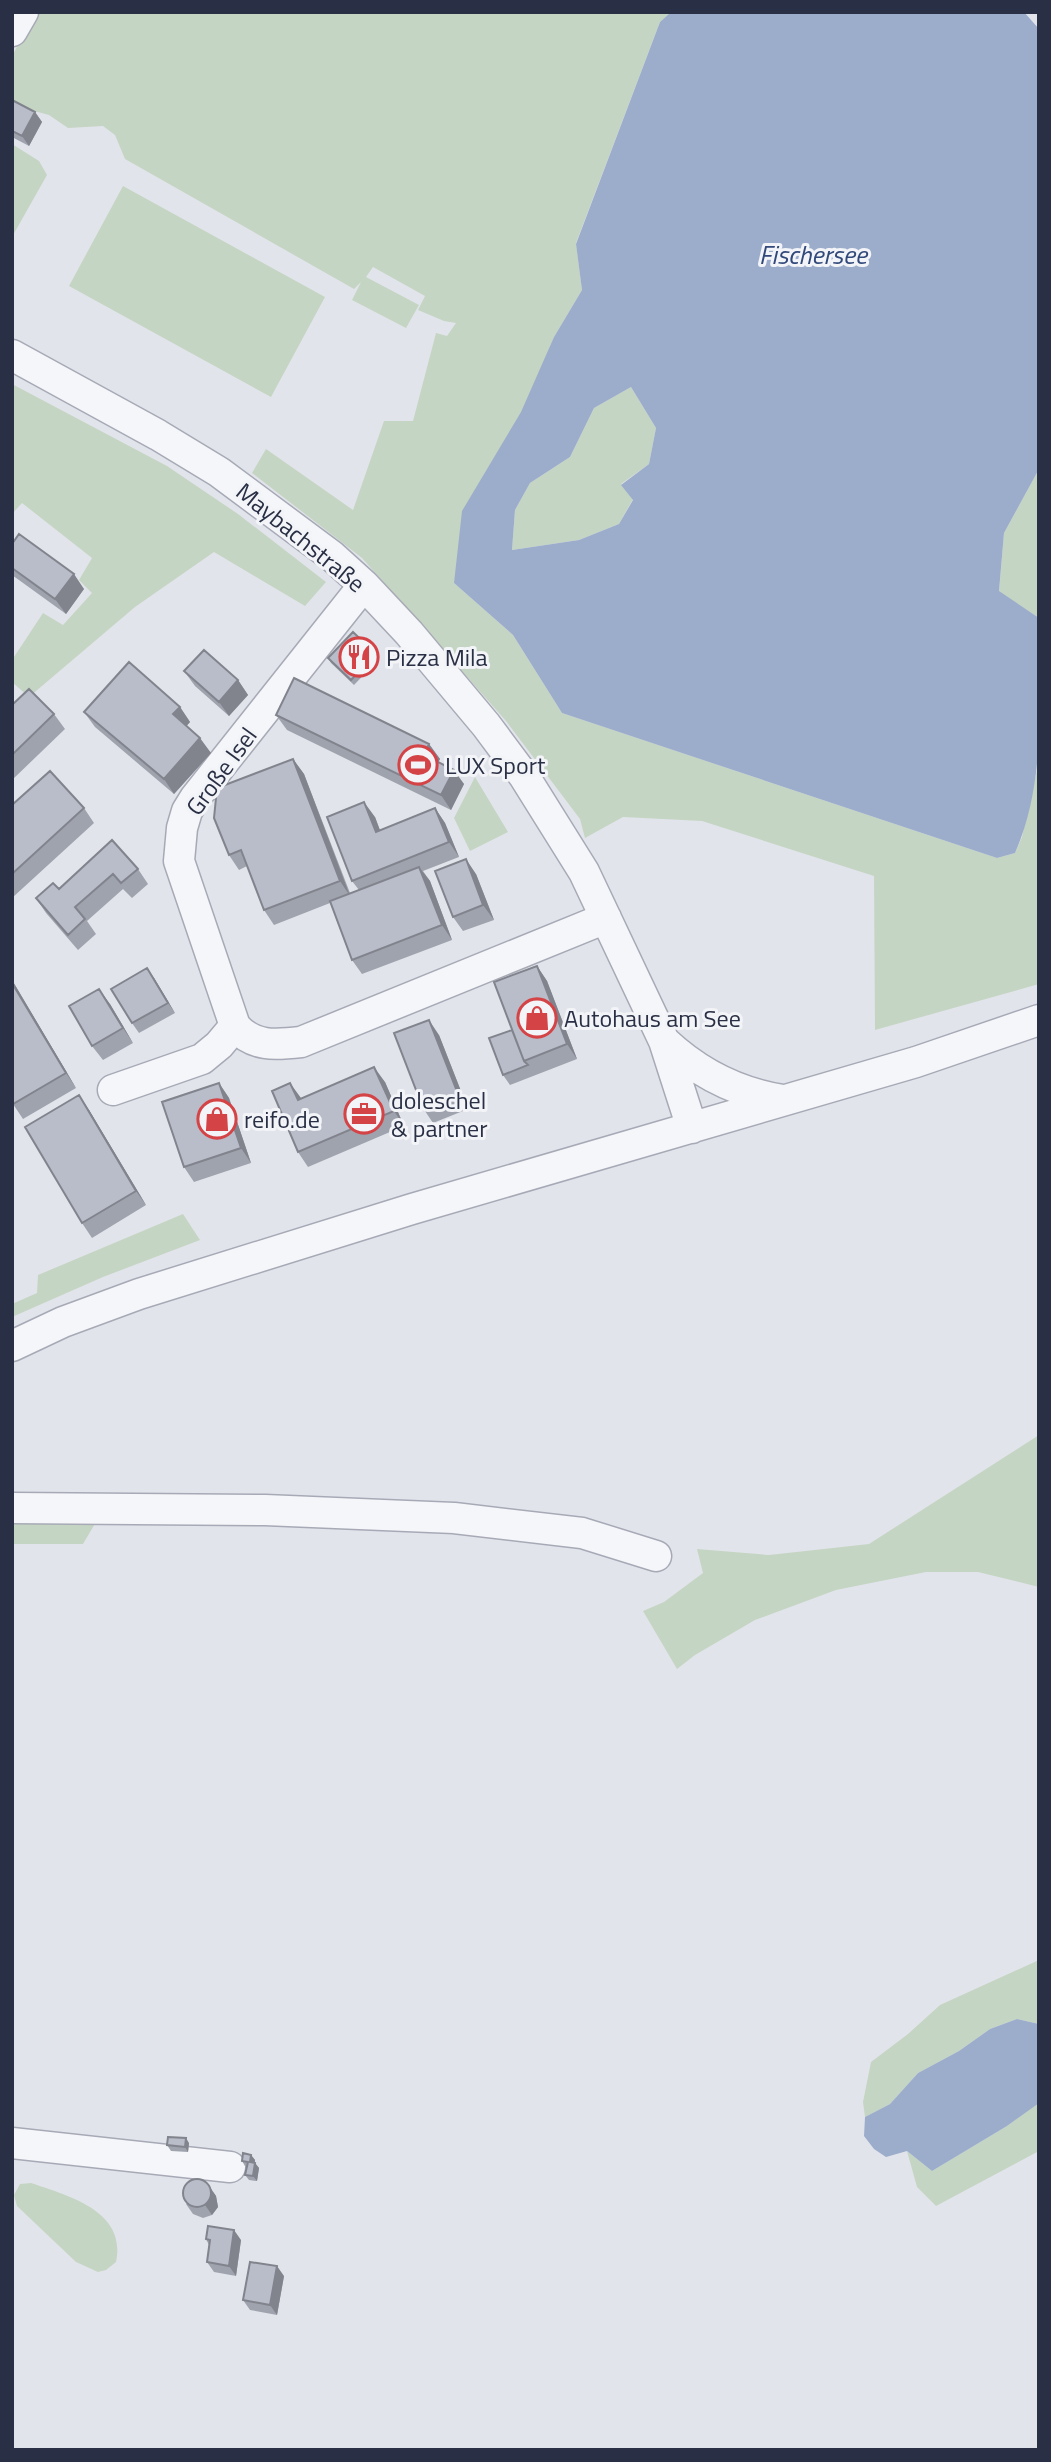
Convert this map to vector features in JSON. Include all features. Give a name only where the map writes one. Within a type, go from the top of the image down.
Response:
[{"type":"street","points":[[12,32],[23,12]]},
{"type":"street","name":"Maybachstraße","points":[[12,355],[158,435],[219,472],[332,556],[364,585],[409,634],[486,725],[524,776],[584,872],[664,1041],[692,1128]]},
{"type":"street","name":"Große Isel","points":[[235,1026],[179,861],[182,828],[187,811],[195,798],[364,585]]},
{"type":"street","points":[[113,1090],[202,1059],[219,1045],[235,1026],[257,1043],[275,1045],[300,1042],[606,918]]},
{"type":"street","points":[[12,1346],[63,1322],[139,1294],[412,1209],[916,1062],[1039,1020]]},
{"type":"street","points":[[664,1041],[686,1061],[718,1081],[741,1090],[786,1101]]},
{"type":"street","points":[[12,1508],[265,1510],[454,1518],[582,1532],[656,1556]]},
{"type":"street","points":[[12,2143],[230,2167]]},
{"type":"green space","points":[[36,12],[671,12],[660,22],[576,243],[582,290],[554,337],[454,583],[513,635],[562,713],[997,858],[1015,853],[1022,837],[1039,761],[1039,984],[875,1030],[874,876],[702,821],[623,817],[585,838],[580,819],[506,721],[362,558],[252,473],[266,449],[353,510],[384,421],[413,421],[436,333],[447,336],[456,323],[418,310],[425,296],[373,267],[366,277],[419,305],[406,328],[352,300],[361,282],[354,289],[125,159],[115,135],[103,126],[68,128],[49,115],[12,105],[12,56]]},
{"type":"green space","points":[[12,144],[39,161],[47,175],[12,237]]},
{"type":"green space","points":[[123,186],[325,297],[271,397],[69,286]]},
{"type":"green space","points":[[12,384],[167,466],[238,514],[326,582],[305,606],[214,552],[135,607],[29,697],[12,682],[12,660],[43,613],[63,625],[92,593],[79,580],[92,558],[22,503],[12,514]]},
{"type":"green space","points":[[631,387],[656,428],[649,464],[621,484],[633,499],[619,524],[579,540],[512,550],[515,510],[530,483],[570,457],[594,408]]},
{"type":"green space","points":[[1039,469],[1039,618],[999,592],[1004,533]]},
{"type":"green space","points":[[475,777],[508,832],[470,851],[454,818]]},
{"type":"green space","points":[[183,1214],[200,1240],[103,1277],[12,1317],[12,1304],[37,1293],[38,1275]]},
{"type":"green space","points":[[1039,1435],[1039,1587],[978,1572],[926,1572],[836,1590],[755,1620],[695,1655],[677,1669],[643,1611],[664,1602],[703,1573],[697,1549],[769,1555],[869,1544]]},
{"type":"green space","points":[[21,1521],[96,1522],[83,1544],[12,1544],[12,1526]]},
{"type":"green space","points":[[1039,1960],[1039,2024],[1017,2019],[990,2029],[959,2051],[918,2073],[890,2104],[865,2117],[863,2102],[871,2062],[940,2005]]},
{"type":"green space","points":[[1039,2102],[1039,2151],[936,2206],[917,2187],[907,2151],[932,2171],[1007,2126]]},
{"type":"green space","points":[[31,2183],[77,2200],[104,2218],[113,2230],[117,2244],[116,2262],[106,2270],[98,2272],[76,2262],[17,2206],[14,2195],[20,2184]]},
{"type":"water","name":"Fischersee","points":[[671,12],[1024,12],[1039,29],[1039,469],[1004,533],[999,591],[1039,618],[1040,707],[1037,767],[1025,825],[1015,853],[997,858],[562,713],[513,635],[454,583],[462,511],[521,412],[554,337],[582,290],[576,244],[660,22]],"holes":[[[631,387],[656,428],[649,464],[621,485],[633,500],[619,524],[579,540],[512,550],[515,510],[530,483],[570,457],[594,408]]]},
{"type":"water","points":[[1017,2019],[1039,2024],[1039,2103],[1007,2126],[932,2171],[907,2151],[886,2157],[874,2149],[864,2136],[865,2117],[890,2104],[918,2073],[959,2051],[990,2029]]},
{"type":"building","points":[[12,100],[35,112],[22,136],[12,131]]},
{"type":"building","points":[[19,534],[74,574],[55,599],[12,568],[12,544]]},
{"type":"building","points":[[353,632],[376,654],[351,680],[328,658]]},
{"type":"building","points":[[204,650],[238,680],[219,702],[184,671]]},
{"type":"building","points":[[129,662],[180,707],[173,714],[200,738],[164,779],[84,712]]},
{"type":"building","points":[[294,678],[429,744],[424,755],[454,770],[441,795],[276,715]]},
{"type":"building","points":[[29,689],[54,714],[12,755],[12,705]]},
{"type":"building","points":[[293,759],[340,881],[264,910],[241,850],[229,855],[214,818],[217,788]]},
{"type":"building","points":[[50,771],[84,808],[12,874],[12,805]]},
{"type":"building","points":[[364,802],[376,832],[435,808],[449,842],[352,881],[327,817]]},
{"type":"building","points":[[112,840],[138,869],[121,883],[113,874],[75,907],[85,919],[68,935],[36,898],[53,883],[59,889]]},
{"type":"building","points":[[466,859],[483,905],[453,917],[435,871]]},
{"type":"building","points":[[419,867],[442,925],[352,960],[330,901]]},
{"type":"building","name":"Autohaus am See","points":[[537,966],[567,1044],[524,1061],[494,982]]},
{"type":"building","points":[[147,968],[168,1003],[132,1023],[111,989]]},
{"type":"building","points":[[12,983],[66,1073],[13,1104],[12,1104]]},
{"type":"building","points":[[99,989],[123,1028],[92,1046],[69,1006]]},
{"type":"building","points":[[429,1020],[458,1094],[423,1108],[394,1033]]},
{"type":"building","points":[[512,1030],[528,1065],[503,1075],[489,1038]]},
{"type":"building","points":[[374,1067],[394,1111],[298,1152],[272,1091],[290,1083],[298,1100]]},
{"type":"building","points":[[219,1083],[241,1148],[184,1167],[162,1102]]},
{"type":"building","points":[[79,1095],[136,1191],[82,1223],[25,1127]]},
{"type":"building","points":[[168,2137],[186,2138],[185,2147],[167,2145]]},
{"type":"building","points":[[243,2153],[251,2155],[250,2162],[255,2163],[253,2176],[245,2175],[248,2162],[242,2161]]},
{"type":"building","points":[[197,2179],[207,2183],[211,2193],[207,2203],[197,2207],[187,2203],[183,2193],[187,2183]]},
{"type":"building","points":[[208,2226],[234,2230],[229,2266],[207,2262],[210,2240],[206,2239]]},
{"type":"building","points":[[250,2262],[277,2266],[270,2305],[243,2300]]},
{"type":"place","name":"Pizza Mila","points":[[359,657]]},
{"type":"place","name":"LUX Sport","points":[[418,765]]},
{"type":"place","name":"Autohaus am See","points":[[537,1018]]},
{"type":"place","name":"doleschel & partner","points":[[364,1114]]},
{"type":"place","name":"reifo.de","points":[[217,1119]]}]
